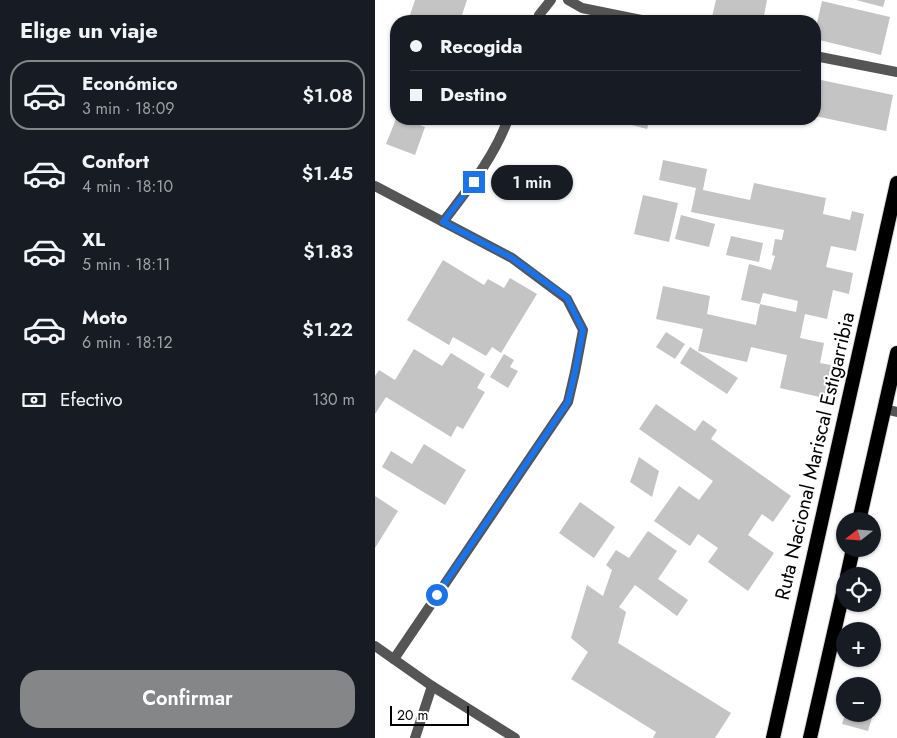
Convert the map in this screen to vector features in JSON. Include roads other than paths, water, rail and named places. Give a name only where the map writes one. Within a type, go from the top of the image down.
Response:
[{"type":"highway","name":"Ruta Nacional Mariscal Estigarribia","points":[[773,738],[897,183]]},
{"type":"highway","points":[[862,512],[891,411],[897,353]]},
{"type":"highway","points":[[810,738],[839,612]]},
{"type":"street","points":[[539,15],[551,0]]},
{"type":"street","points":[[567,0],[582,8],[616,15]]},
{"type":"street","points":[[821,57],[897,72]]},
{"type":"street","points":[[443,222],[484,168],[505,125]]},
{"type":"street","points":[[375,186],[512,258],[567,298],[583,330],[568,402],[394,659]]},
{"type":"street","points":[[375,646],[432,686],[515,738]]},
{"type":"street","points":[[415,738],[432,686]]}]
